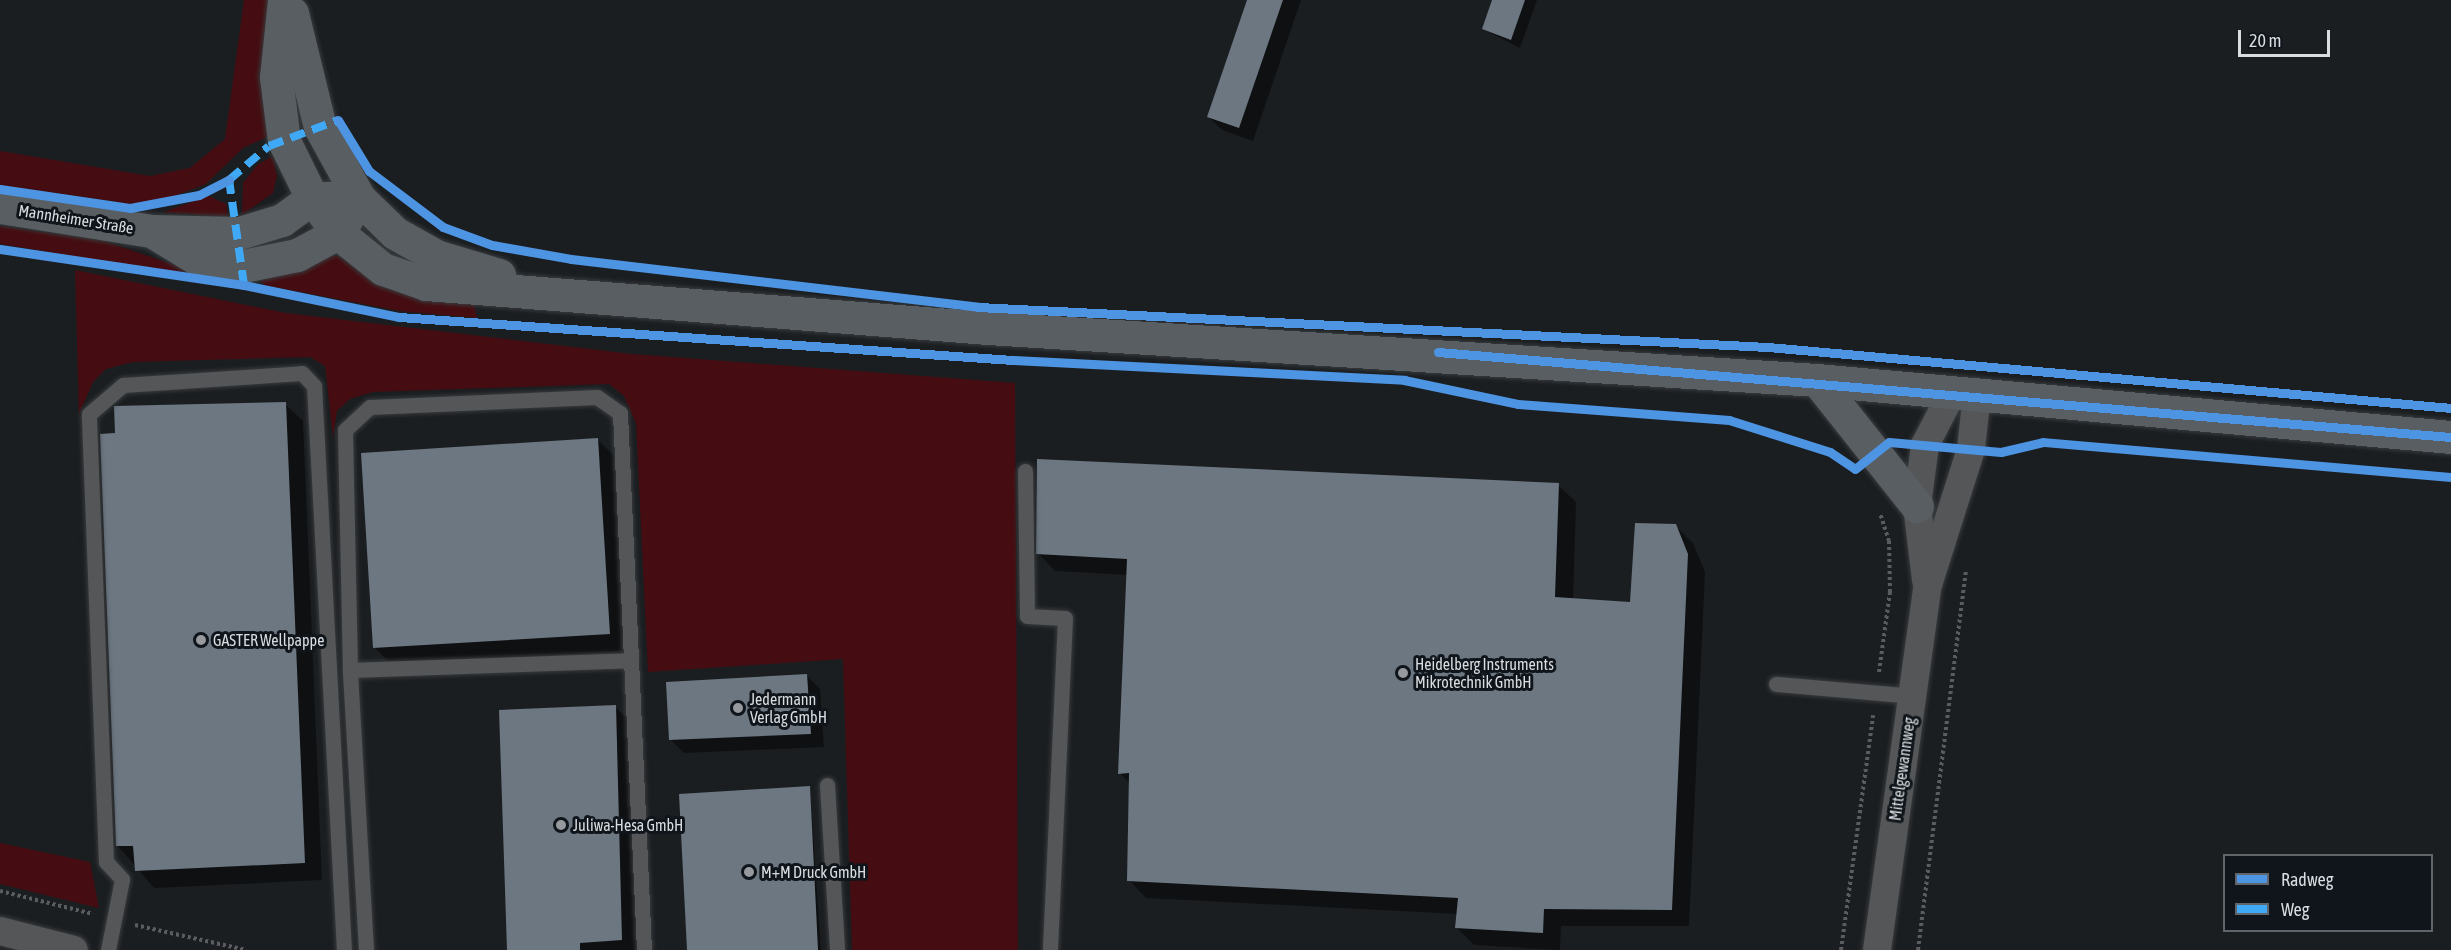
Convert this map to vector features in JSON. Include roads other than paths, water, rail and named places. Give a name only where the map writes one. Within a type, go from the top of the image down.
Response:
[{"type":"main road","points":[[284,0],[276,77],[284,141],[312,198],[338,233],[383,269],[426,284],[547,289],[988,328],[1817,380],[2451,437]]},
{"type":"main road","points":[[290,0],[320,127],[359,198],[394,233],[435,256],[547,289]]},
{"type":"main road","points":[[312,198],[359,198]]},
{"type":"main road","name":"Mannheimer Straße","points":[[0,207],[152,231],[238,233],[282,220],[312,198]]},
{"type":"main road","points":[[338,233],[359,198]]},
{"type":"main road","name":"Mannheimer Straße","points":[[152,231],[204,263],[243,266],[297,255],[338,233]]},
{"type":"main road","points":[[1817,380],[1917,506]]},
{"type":"street","name":"Mittelgewannweg","points":[[1927,588],[1917,506],[1925,445],[1965,392]]},
{"type":"street","name":"Mittelgewannweg","points":[[1877,950],[1927,588],[1971,449],[1965,392]]},
{"type":"street","points":[[0,931],[74,950]]},
{"type":"lane","points":[[108,950],[122,879],[106,862],[89,414],[123,385],[302,373],[314,386],[344,950]]},
{"type":"lane","points":[[366,950],[350,670],[345,430],[370,407],[597,397],[620,413],[644,950]]},
{"type":"lane","points":[[1025,471],[1027,616],[1065,618],[1050,950]]},
{"type":"lane","points":[[350,670],[630,660]]},
{"type":"lane","points":[[1776,684],[1912,696]]},
{"type":"lane","points":[[827,785],[837,950]]},
{"type":"place","name":"GASTER Wellpappe","points":[[201,640]]},
{"type":"place","name":"Heidelberg Instruments Mikrotechnik GmbH","points":[[1403,673]]},
{"type":"place","name":"Jedermann Verlag GmbH","points":[[738,708]]},
{"type":"place","name":"Juliwa-Hesa GmbH","points":[[561,825]]},
{"type":"place","name":"M+M Druck GmbH","points":[[749,872]]}]
